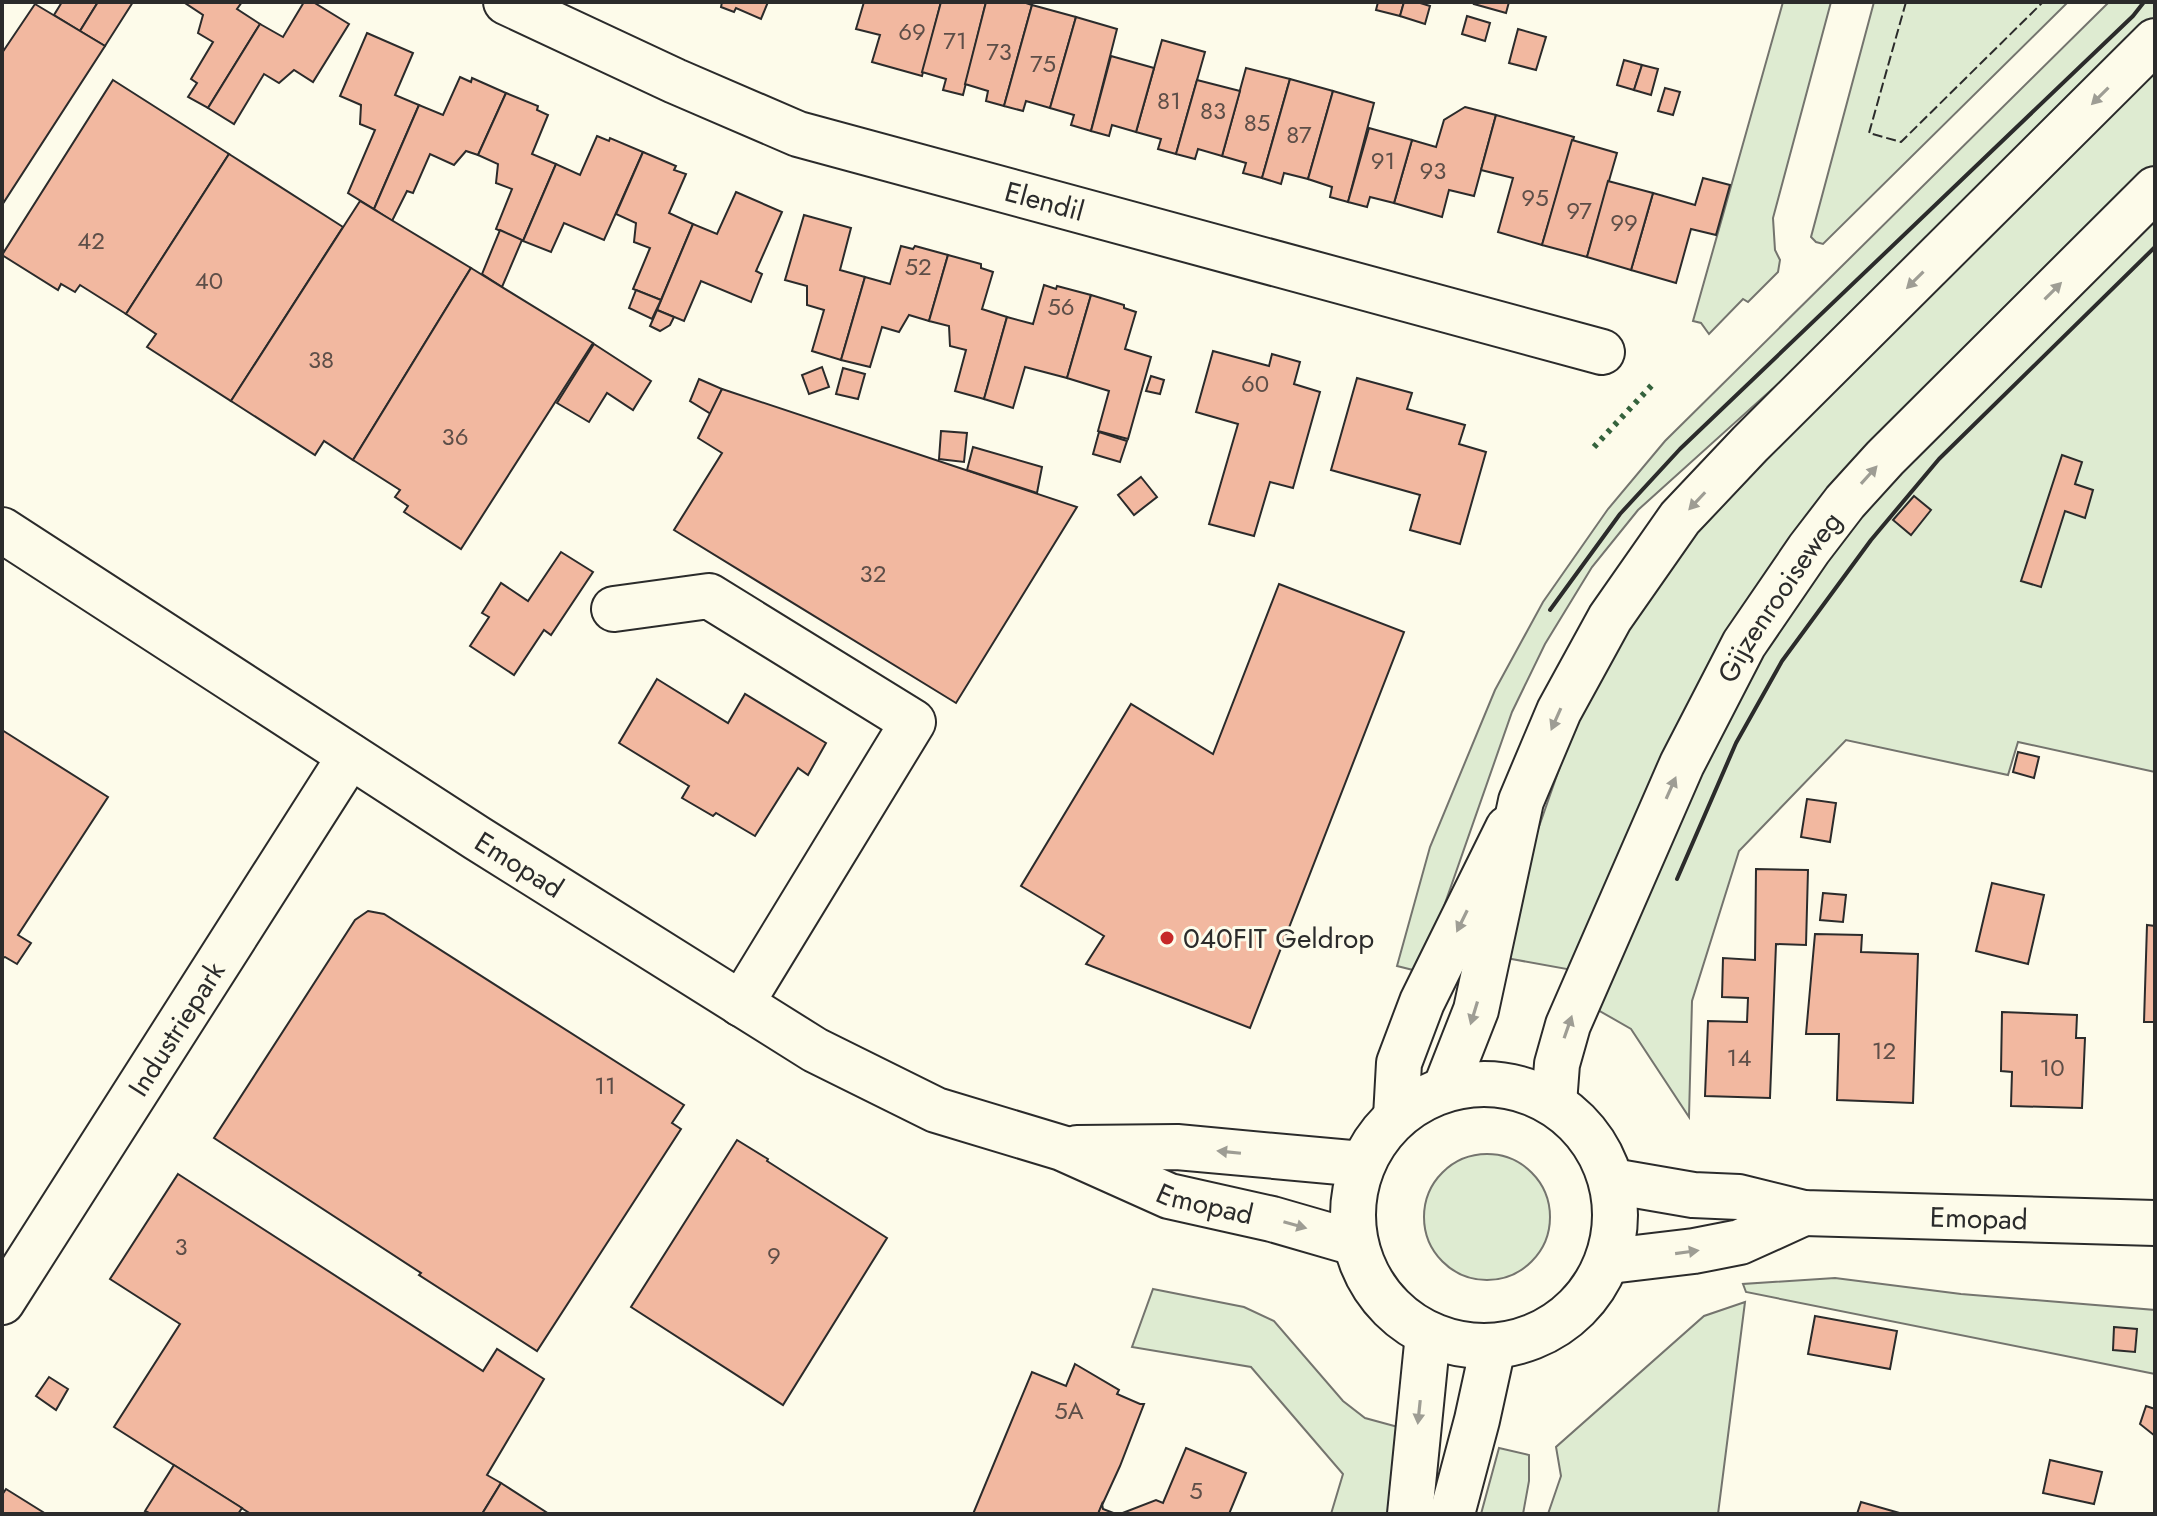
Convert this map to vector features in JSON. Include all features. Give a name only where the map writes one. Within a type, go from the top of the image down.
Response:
[{"type":"main road","name":"Elendil","points":[[506,2],[798,134],[1602,352]]},
{"type":"main road","points":[[1396,1117],[1399,1063],[1422,1002],[1521,801],[1559,711],[1610,618],[1680,518],[1750,444],[2155,41]]},
{"type":"main road","name":"Gijzenrooiseweg","points":[[1554,1103],[1557,1064],[1568,1025],[1682,764],[1744,644],[1845,502],[2155,189]]},
{"type":"main road","name":"Emopad","points":[[2,530],[477,838],[815,1050],[936,1110],[1062,1148],[1169,1196],[1272,1219],[1355,1243]]},
{"type":"main road","points":[[614,609],[709,596],[913,722],[741,1004]]},
{"type":"main road","name":"Industriepark","points":[[2,1302],[350,756]]},
{"type":"main road","points":[[1445,1089],[1476,1010],[1521,801]]},
{"type":"main road","points":[[1502,1084],[1525,1089],[1554,1103],[1583,1127],[1599,1150],[1612,1181],[1616,1215],[1610,1261],[1592,1291],[1575,1310],[1537,1335],[1493,1347],[1450,1342],[1407,1323],[1390,1307],[1364,1269],[1355,1243],[1352,1203],[1362,1164],[1377,1138],[1396,1117],[1417,1102],[1445,1089],[1502,1084]]},
{"type":"main road","name":"Emopad","points":[[1062,1148],[1177,1147],[1362,1164]]},
{"type":"main road","name":"Emopad","points":[[1612,1181],[1693,1195],[1739,1197],[1804,1213],[2155,1223]]},
{"type":"main road","name":"Emopad","points":[[1610,1261],[1740,1242],[1804,1213]]},
{"type":"main road","points":[[1410,1514],[1428,1334]]},
{"type":"main road","points":[[1452,1514],[1493,1347]]},
{"type":"green space","points":[[1783,2],[1831,2],[1773,218],[1775,250],[1780,260],[1778,272],[1748,302],[1743,299],[1709,334],[1701,323],[1693,321]]},
{"type":"green space","points":[[1874,2],[2068,2],[1823,244],[1811,237]]},
{"type":"green space","points":[[2109,2],[2155,2],[2155,30],[1932,245],[1638,510],[1592,567],[1545,644],[1512,712],[1421,972],[1397,966],[1430,847],[1495,690],[1543,602],[1608,509],[1665,441]]},
{"type":"green space","points":[[2155,73],[2155,165],[1885,431],[1572,970],[1506,958],[1527,861],[1572,732],[1643,596],[1705,517],[1886,334]]},
{"type":"green space","points":[[2155,211],[2155,772],[2018,742],[2008,775],[1846,740],[1739,851],[1692,1001],[1689,1117],[1631,1029],[1598,1010],[1708,752],[1792,598],[1873,495]]},
{"type":"green space","points":[[1487,1154],[1511,1159],[1532,1172],[1545,1193],[1550,1217],[1545,1241],[1532,1262],[1511,1275],[1487,1280],[1463,1275],[1442,1262],[1429,1241],[1424,1217],[1429,1193],[1442,1172],[1463,1159]]},
{"type":"green space","points":[[1835,1278],[1961,1294],[2155,1310],[2155,1374],[1746,1292],[1743,1284]]},
{"type":"green space","points":[[1153,1289],[1244,1307],[1274,1321],[1343,1401],[1365,1418],[1398,1427],[1390,1514],[1331,1514],[1343,1474],[1251,1367],[1132,1347]]},
{"type":"green space","points":[[1745,1302],[1718,1514],[1548,1514],[1561,1476],[1556,1447],[1704,1316]]},
{"type":"green space","points":[[1499,1448],[1529,1455],[1529,1481],[1523,1514],[1481,1514]]},
{"type":"building","points":[[62,2],[98,2],[80,31],[54,15]]},
{"type":"building","points":[[98,2],[133,2],[105,46],[80,31]]},
{"type":"building","points":[[186,2],[242,2],[237,9],[260,24],[208,108],[188,97],[197,83],[191,79],[213,42],[198,33],[203,15]]},
{"type":"building","points":[[304,2],[313,2],[349,24],[313,82],[294,70],[279,83],[264,74],[234,124],[208,108],[260,24],[283,37]]},
{"type":"building","points":[[722,2],[768,2],[761,19],[736,8],[734,12],[721,7]]},
{"type":"building","points":[[864,2],[941,2],[922,76],[872,62],[880,35],[856,29]]},
{"type":"building","points":[[941,2],[986,2],[963,95],[943,90],[946,79],[922,72]]},
{"type":"building","points":[[986,2],[1023,2],[1032,5],[1004,106],[986,101],[988,91],[965,84]]},
{"type":"building","points":[[1378,2],[1404,2],[1400,16],[1376,10]]},
{"type":"building","points":[[1404,2],[1430,6],[1425,24],[1400,16]]},
{"type":"building","points":[[1475,2],[1509,2],[1506,13]]},
{"type":"building","points":[[35,4],[105,46],[2,205],[2,53]]},
{"type":"building","points":[[1032,5],[1076,17],[1050,108],[1026,101],[1023,111],[1004,106]]},
{"type":"building","points":[[1467,16],[1490,23],[1485,41],[1462,34]]},
{"type":"building","points":[[1076,17],[1117,29],[1091,131],[1071,125],[1074,115],[1050,108]]},
{"type":"building","points":[[1518,29],[1546,37],[1536,70],[1509,63]]},
{"type":"building","points":[[367,33],[413,53],[395,95],[419,105],[374,209],[348,193],[375,130],[360,124],[361,105],[340,96]]},
{"type":"building","points":[[1162,40],[1205,52],[1176,154],[1158,149],[1161,139],[1136,132]]},
{"type":"building","points":[[1111,56],[1154,68],[1136,132],[1112,125],[1109,136],[1091,131]]},
{"type":"building","points":[[1624,60],[1642,65],[1634,90],[1617,85]]},
{"type":"building","points":[[1642,65],[1658,69],[1651,95],[1634,90]]},
{"type":"building","points":[[1246,68],[1290,79],[1262,178],[1243,173],[1246,163],[1222,156]]},
{"type":"building","points":[[460,77],[471,82],[472,78],[506,93],[478,155],[466,151],[454,165],[430,154],[413,193],[407,191],[392,221],[374,209],[419,105],[443,115]]},
{"type":"building","points":[[1290,79],[1333,91],[1308,179],[1284,173],[1281,184],[1262,178]]},
{"type":"building","points":[[113,80],[229,154],[126,314],[80,285],[75,292],[61,284],[58,290],[2,255]]},
{"type":"building","points":[[1197,80],[1240,91],[1222,156],[1198,149],[1195,159],[1176,154]]},
{"type":"building","points":[[1665,88],[1680,92],[1673,115],[1658,111]]},
{"type":"building","points":[[1333,91],[1374,103],[1348,202],[1330,197],[1332,187],[1308,179]]},
{"type":"building","points":[[506,93],[538,106],[537,110],[548,115],[532,154],[556,164],[523,241],[496,229],[512,189],[496,183],[498,164],[478,155]]},
{"type":"building","points":[[1465,107],[1496,115],[1474,196],[1449,190],[1442,217],[1394,203],[1412,140],[1436,147],[1444,120]]},
{"type":"building","points":[[1496,115],[1574,137],[1542,245],[1498,232],[1513,178],[1481,170]]},
{"type":"building","points":[[1369,128],[1412,140],[1394,203],[1370,197],[1367,207],[1348,202]]},
{"type":"building","points":[[597,136],[643,152],[604,240],[564,223],[551,252],[523,241],[556,164],[580,175]]},
{"type":"building","points":[[1572,140],[1617,153],[1587,257],[1542,245]]},
{"type":"building","points":[[643,152],[676,166],[674,170],[686,174],[669,213],[693,224],[661,300],[633,289],[650,248],[634,242],[636,223],[616,214]]},
{"type":"building","points":[[229,154],[343,227],[231,401],[147,347],[156,334],[126,314]]},
{"type":"building","points":[[1703,178],[1730,185],[1716,235],[1691,229],[1676,283],[1631,270],[1653,193],[1695,205]]},
{"type":"building","points":[[1608,181],[1653,193],[1631,270],[1587,257]]},
{"type":"building","points":[[736,192],[782,212],[756,271],[762,274],[751,302],[701,281],[684,321],[657,310],[693,224],[717,234]]},
{"type":"building","points":[[360,201],[471,268],[353,460],[324,441],[315,455],[231,401]]},
{"type":"building","points":[[804,215],[851,228],[840,270],[865,277],[841,360],[812,351],[824,310],[807,305],[807,286],[785,280]]},
{"type":"building","points":[[500,230],[522,240],[502,287],[482,274]]},
{"type":"building","points":[[901,246],[913,249],[915,246],[948,255],[929,321],[909,315],[899,332],[882,327],[870,367],[841,360],[865,277],[890,284]]},
{"type":"building","points":[[948,255],[981,264],[981,268],[993,272],[982,309],[1007,317],[984,399],[955,391],[966,350],[950,346],[949,326],[929,321]]},
{"type":"building","points":[[471,268],[593,343],[461,549],[404,512],[408,506],[395,497],[400,490],[353,460]]},
{"type":"building","points":[[1044,285],[1091,295],[1067,378],[1025,367],[1013,408],[984,399],[1007,317],[1033,324]]},
{"type":"building","points":[[636,290],[661,300],[652,319],[629,308]]},
{"type":"building","points":[[1091,295],[1136,312],[1125,349],[1151,357],[1128,439],[1098,431],[1109,391],[1067,378]]},
{"type":"building","points":[[657,310],[674,317],[670,325],[660,331],[650,326]]},
{"type":"building","points":[[594,344],[651,381],[633,410],[607,393],[589,422],[557,403]]},
{"type":"building","points":[[1213,351],[1269,366],[1272,354],[1300,362],[1294,384],[1320,392],[1293,488],[1270,482],[1254,536],[1209,524],[1238,424],[1196,412]]},
{"type":"building","points":[[822,367],[829,387],[809,394],[802,375]]},
{"type":"building","points":[[843,368],[865,374],[858,399],[836,394]]},
{"type":"building","points":[[1151,376],[1164,380],[1160,394],[1146,391]]},
{"type":"building","points":[[1357,378],[1412,393],[1407,409],[1465,425],[1459,444],[1486,452],[1460,544],[1410,530],[1420,495],[1331,470]]},
{"type":"building","points":[[699,379],[722,389],[711,414],[690,401]]},
{"type":"building","points":[[722,389],[1077,507],[956,703],[674,530],[722,453],[698,438]]},
{"type":"building","points":[[941,431],[967,433],[964,462],[939,459]]},
{"type":"building","points":[[1099,432],[1127,441],[1120,462],[1093,454]]},
{"type":"building","points":[[973,447],[1042,467],[1037,493],[967,470]]},
{"type":"building","points":[[2062,455],[2082,462],[2075,484],[2093,490],[2085,518],[2065,511],[2041,587],[2021,581]]},
{"type":"building","points":[[1141,477],[1157,497],[1134,515],[1118,495]]},
{"type":"building","points":[[1914,496],[1931,510],[1911,535],[1893,520]]},
{"type":"building","points":[[561,552],[593,572],[551,635],[544,630],[514,675],[470,646],[489,617],[482,613],[501,583],[528,601]]},
{"type":"building","points":[[1279,584],[1404,632],[1250,1028],[1086,964],[1104,936],[1021,886],[1131,704],[1213,754]]},
{"type":"building","points":[[657,679],[728,723],[745,694],[826,743],[808,775],[798,768],[755,836],[682,798],[689,786],[619,743]]},
{"type":"building","points":[[2,730],[108,797],[18,935],[31,943],[17,964],[2,958]]},
{"type":"building","points":[[2018,752],[2039,757],[2034,778],[2013,772]]},
{"type":"building","points":[[1807,799],[1836,803],[1830,842],[1801,837]]},
{"type":"building","points":[[1756,869],[1808,870],[1806,945],[1776,944],[1770,1098],[1705,1096],[1708,1021],[1747,1022],[1748,998],[1722,997],[1723,958],[1755,960]]},
{"type":"building","points":[[1992,883],[2044,895],[2028,964],[1976,951]]},
{"type":"building","points":[[1823,893],[1846,895],[1843,922],[1820,920]]},
{"type":"building","points":[[368,911],[384,914],[684,1105],[672,1123],[681,1129],[537,1351],[214,1138],[355,920]]},
{"type":"building","points":[[2147,925],[2155,926],[2155,1022],[2144,1022]]},
{"type":"building","points":[[1815,934],[1862,935],[1861,952],[1918,954],[1913,1103],[1837,1100],[1839,1034],[1806,1034]]},
{"type":"building","points":[[2002,1012],[2077,1015],[2076,1038],[2085,1038],[2082,1108],[2011,1106],[2012,1072],[2001,1071]]},
{"type":"building","points":[[737,1140],[887,1238],[783,1405],[631,1307]]},
{"type":"building","points":[[178,1174],[483,1371],[497,1349],[544,1379],[487,1475],[501,1483],[482,1514],[251,1514],[114,1427],[180,1324],[110,1279]]},
{"type":"building","points":[[1815,1316],[1897,1331],[1890,1369],[1808,1354]]},
{"type":"building","points":[[2114,1327],[2137,1329],[2135,1352],[2113,1350]]},
{"type":"building","points":[[1075,1364],[1119,1390],[1117,1394],[1144,1404],[1098,1514],[973,1514],[1032,1372],[1066,1386]]},
{"type":"building","points":[[49,1377],[68,1389],[56,1410],[36,1396]]},
{"type":"building","points":[[2146,1406],[2155,1409],[2155,1436],[2140,1424]]},
{"type":"building","points":[[1186,1448],[1246,1473],[1229,1514],[1120,1514],[1156,1500],[1163,1503]]},
{"type":"building","points":[[2050,1460],[2102,1472],[2094,1504],[2043,1493]]},
{"type":"building","points":[[174,1465],[242,1508],[238,1514],[151,1514],[145,1511]]},
{"type":"building","points":[[501,1483],[549,1514],[482,1514]]},
{"type":"building","points":[[6,1489],[46,1514],[2,1514],[2,1495]]},
{"type":"building","points":[[1861,1502],[1903,1514],[1857,1514]]},
{"type":"building","points":[[1102,1504],[1103,1509],[1116,1514],[1098,1514]]},
{"type":"hedge","points":[[1594,447],[1652,385]]},
{"type":"fence","points":[[1906,2],[1869,133],[1901,142],[2043,2]]},
{"type":"wall","points":[[1550,610],[1620,514],[1680,449],[2133,16],[2144,2]]},
{"type":"wall","points":[[1677,879],[1736,743],[1782,661],[1871,540],[1939,459],[2155,247]]},
{"type":"place","name":"040FIT Geldrop","points":[[1167,938]]}]
